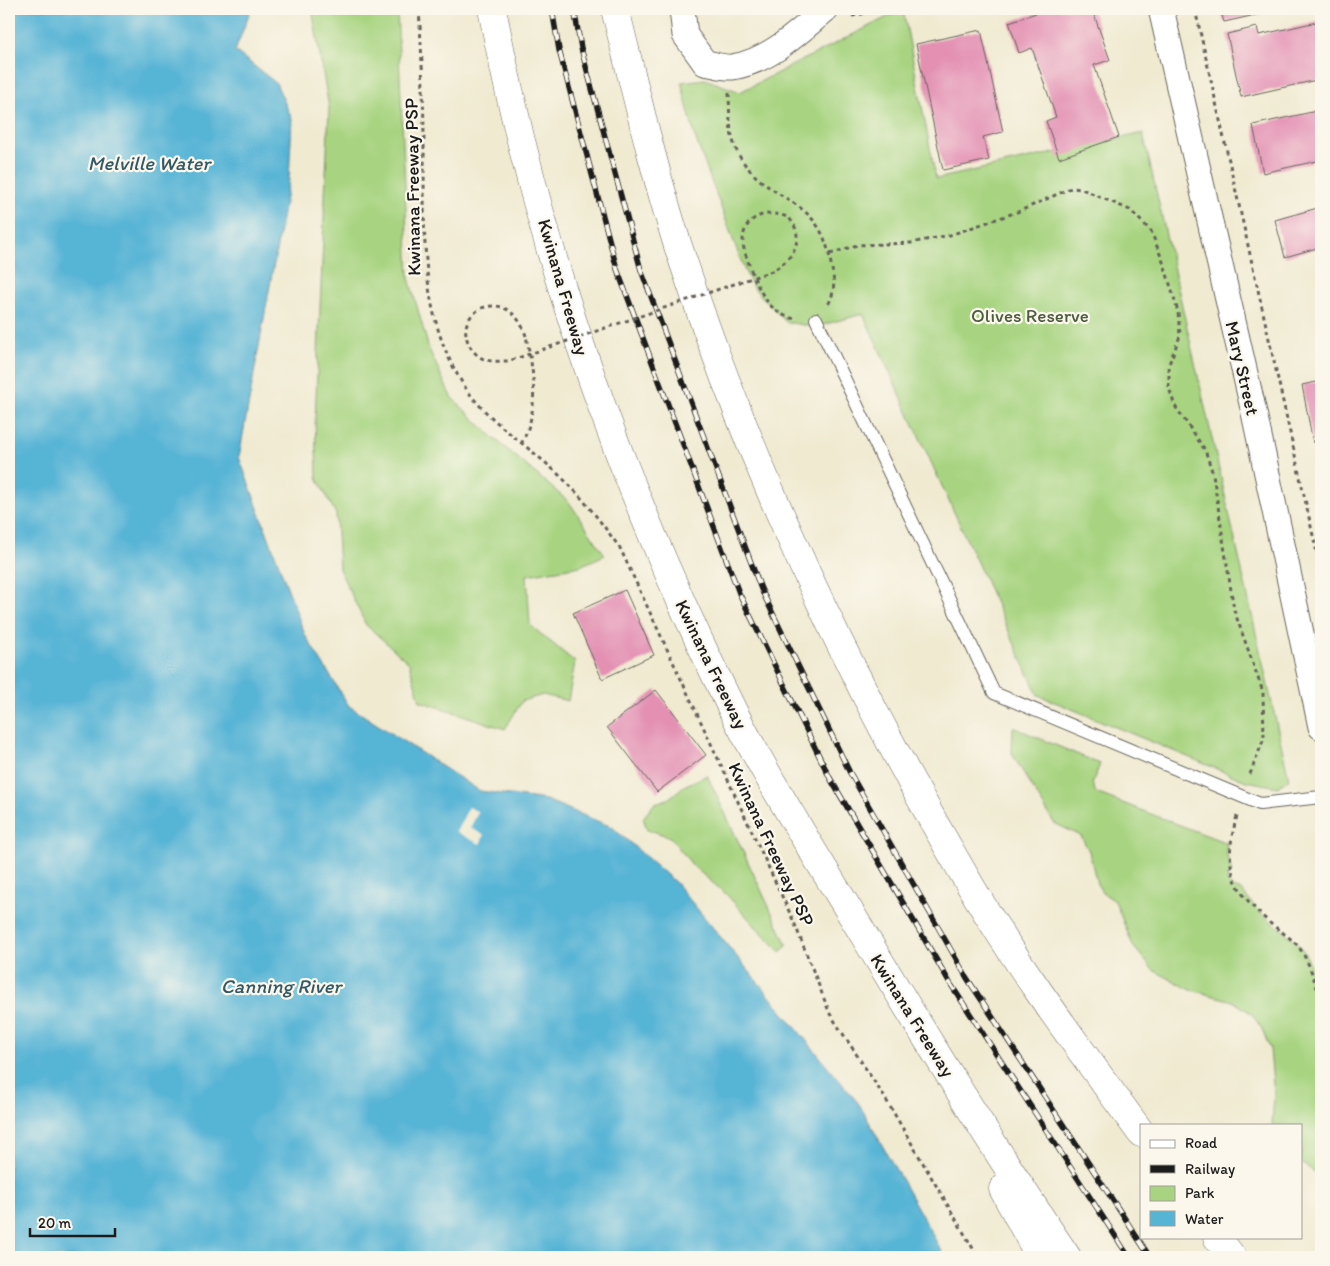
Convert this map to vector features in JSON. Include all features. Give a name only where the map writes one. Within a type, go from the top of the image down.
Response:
[{"type":"highway","name":"Kwinana Freeway","points":[[492,9],[525,152],[581,349],[609,430],[642,514],[676,591],[735,714],[816,856],[976,1117],[1068,1257]]},
{"type":"highway","points":[[615,9],[648,143],[678,245],[751,448],[794,543],[892,745],[971,886],[1027,975],[1140,1132]]},
{"type":"highway","points":[[894,985],[1040,1257]]},
{"type":"street","points":[[682,9],[685,35],[705,63],[730,68],[760,58],[792,38],[826,9]]},
{"type":"street","name":"Mary Street","points":[[1161,9],[1253,408],[1321,727]]},
{"type":"lane","points":[[816,319],[994,693],[1260,804],[1321,797]]},
{"type":"path","name":"Kwinana Freeway PSP","points":[[419,9],[424,90],[425,272],[434,317],[451,360],[470,393],[488,414],[586,500],[620,548],[794,922],[830,1014],[884,1098],[978,1257]]},
{"type":"path","points":[[1196,9],[1321,571]]},
{"type":"path","points":[[521,444],[529,429],[534,391],[526,336],[517,318],[505,308],[492,306],[477,311],[468,320],[466,327],[467,338],[472,348],[485,360],[509,361],[546,348],[777,269],[790,258],[797,243],[795,226],[789,218],[771,212],[758,215],[748,223],[743,242],[751,270],[763,295],[772,308],[792,318],[816,319],[825,310],[833,294],[834,282],[830,254],[823,235],[812,217],[758,178],[739,156],[731,133],[730,68]]},
{"type":"path","points":[[830,254],[857,245],[911,243],[950,235],[1020,211],[1071,188],[1082,189],[1130,210],[1150,230],[1166,267],[1178,312],[1180,336],[1170,364],[1169,388],[1176,406],[1205,450],[1213,474],[1234,610],[1263,692],[1264,738],[1232,832],[1231,876],[1244,896],[1262,915],[1296,944],[1308,961],[1321,998]]},
{"type":"green space","points":[[312,9],[397,9],[409,278],[429,349],[451,397],[495,439],[569,502],[605,555],[580,566],[527,575],[530,625],[575,662],[568,701],[543,695],[522,701],[505,729],[420,701],[409,663],[366,625],[339,569],[336,514],[317,478],[315,420],[329,108]]},
{"type":"green space","name":"Olives Reserve","points":[[903,9],[936,179],[1143,133],[1289,779],[1278,787],[1246,781],[1038,695],[863,314],[815,327],[786,322],[753,287],[744,269],[695,137],[681,82],[705,79],[740,92]]},
{"type":"green space","points":[[1013,727],[1100,764],[1092,784],[1096,793],[1227,843],[1226,852],[1232,872],[1227,876],[1229,885],[1241,890],[1261,913],[1291,937],[1304,952],[1310,965],[1315,993],[1321,1006],[1321,1176],[1302,1164],[1302,1124],[1272,1124],[1274,1095],[1270,1049],[1262,1029],[1252,1014],[1233,1001],[1191,990],[1153,970],[1133,946],[1115,901],[1103,893],[1097,884],[1089,851],[1081,836],[1054,823],[1012,754]]},
{"type":"green space","points":[[707,775],[787,945],[781,952],[727,895],[694,867],[670,837],[647,829],[643,818],[655,803],[668,799],[684,786]]},
{"type":"water","name":"Canning River","points":[[9,9],[251,9],[235,51],[276,83],[292,119],[289,180],[239,457],[305,635],[349,706],[480,791],[546,800],[612,827],[675,882],[859,1104],[945,1257],[9,1257]]},
{"type":"pier","points":[[469,807],[478,812],[470,828],[484,835],[480,844],[456,832]]},
{"type":"building","points":[[1048,9],[1092,9],[1110,60],[1094,65],[1119,137],[1059,158],[1046,121],[1056,117],[1032,48],[1019,53],[1009,22]]},
{"type":"building","points":[[1220,9],[1278,9],[1278,10],[1224,22]]},
{"type":"building","points":[[1321,21],[1321,79],[1241,97],[1227,34],[1257,27],[1259,35]]},
{"type":"building","points":[[981,30],[1003,132],[983,137],[989,160],[943,170],[916,44]]},
{"type":"building","points":[[1321,110],[1321,160],[1263,173],[1253,125]]},
{"type":"building","points":[[1321,207],[1321,247],[1285,257],[1275,220]]},
{"type":"building","points":[[1321,381],[1321,441],[1313,443],[1302,385]]},
{"type":"building","points":[[625,590],[654,655],[602,679],[573,613]]},
{"type":"building","points":[[656,690],[706,755],[657,792],[607,727]]},
{"type":"railway","points":[[552,9],[559,50],[617,269],[739,593],[830,778],[950,983],[1129,1257]]},
{"type":"railway","points":[[574,9],[581,48],[641,270],[761,589],[850,773],[967,978],[1150,1257]]},
{"type":"water label","name":"Melville Water","points":[[149,163]]}]
